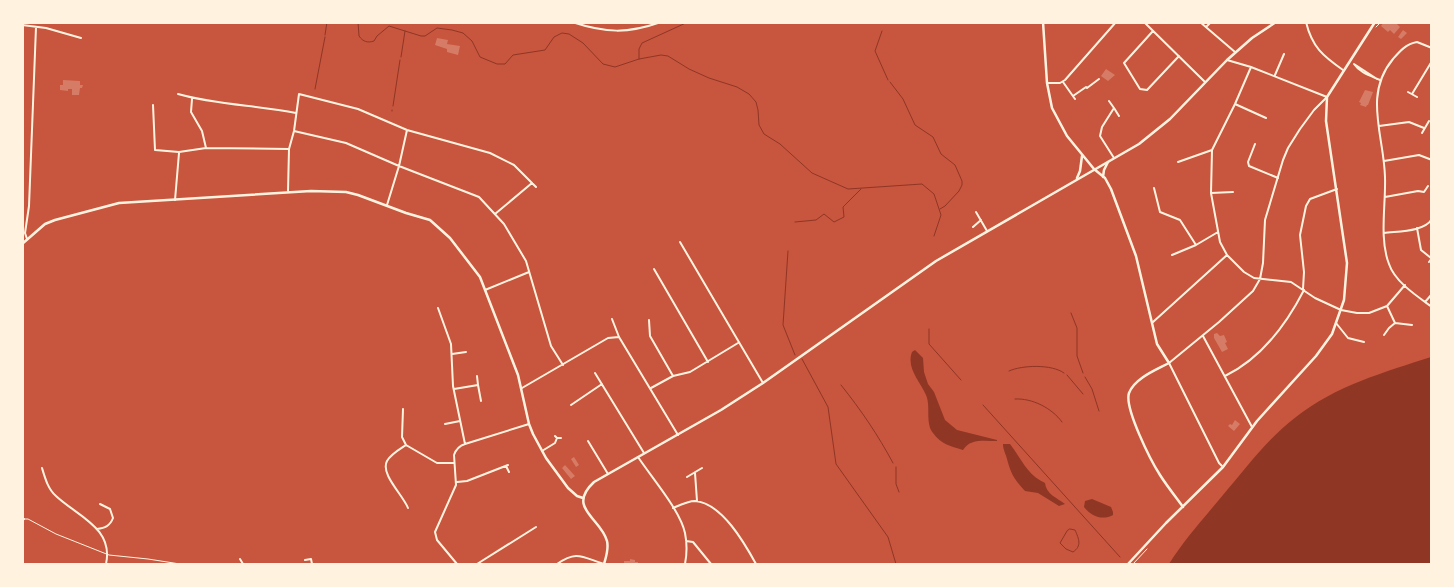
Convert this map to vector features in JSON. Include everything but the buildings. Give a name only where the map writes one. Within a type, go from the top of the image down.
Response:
[{"type":"street","points":[[572,22],[590,28],[613,32],[633,30],[661,22]]},
{"type":"street","points":[[1043,22],[1047,83],[1052,108],[1067,136],[1094,169],[1104,177],[1111,189],[1136,256],[1158,344],[1219,464],[1223,467]]},
{"type":"street","points":[[1047,83],[1063,82],[1116,22]]},
{"type":"street","points":[[1144,22],[1205,82]]},
{"type":"street","points":[[1200,22],[1236,53]]},
{"type":"street","points":[[1206,27],[1211,22]]},
{"type":"street","points":[[557,564],[574,555],[604,564],[607,554],[607,541],[602,531],[584,508],[583,498],[590,486],[721,410],[763,383],[936,261],[1139,144],[1154,133],[1227,60],[1252,38],[1276,22]]},
{"type":"street","points":[[1306,22],[1311,39],[1319,52],[1344,70]]},
{"type":"street","points":[[1183,507],[1159,474],[1138,430],[1128,401],[1129,393],[1140,380],[1169,363],[1203,336],[1253,291],[1260,279],[1264,253],[1265,220],[1283,160],[1293,138],[1314,110],[1327,97],[1375,22]]},
{"type":"street","points":[[22,25],[81,38]]},
{"type":"street","points":[[27,239],[25,233],[29,206],[36,27]]},
{"type":"street","points":[[1153,31],[1124,63],[1140,90],[1147,90],[1178,56]]},
{"type":"street","points":[[1432,48],[1417,42],[1408,44],[1400,51],[1388,65],[1380,80],[1376,103],[1384,161],[1384,233],[1389,265],[1397,278],[1432,307]]},
{"type":"street","points":[[1275,76],[1284,54]]},
{"type":"street","points":[[1227,60],[1251,67],[1327,97]]},
{"type":"street","points":[[1349,61],[1367,74],[1380,80]]},
{"type":"street","points":[[1412,94],[1432,61]]},
{"type":"street","points":[[1251,67],[1212,150],[1211,193],[1220,242],[1227,255],[1244,272],[1254,278],[1291,282],[1315,298],[1341,310],[1364,314],[1387,306],[1405,285]]},
{"type":"street","points":[[1063,82],[1074,97],[1086,86],[1087,88],[1099,79]]},
{"type":"street","points":[[1408,92],[1417,97]]},
{"type":"street","points":[[178,94],[192,99],[271,108],[296,113]]},
{"type":"street","points":[[288,192],[289,149],[294,131],[299,94],[358,109],[407,130],[490,153],[514,165],[536,187]]},
{"type":"street","points":[[1128,564],[1166,523],[1223,467],[1252,427],[1325,345],[1336,323],[1341,310],[1347,278],[1347,263],[1326,121],[1327,97]]},
{"type":"street","points":[[192,99],[191,112],[202,132],[206,148]]},
{"type":"street","points":[[1109,101],[1119,116]]},
{"type":"street","points":[[1235,104],[1266,118]]},
{"type":"street","points":[[153,105],[154,150],[179,152],[206,148],[289,149]]},
{"type":"street","points":[[1114,108],[1100,132],[1102,140],[1114,158]]},
{"type":"street","points":[[1422,133],[1428,121]]},
{"type":"street","points":[[1379,126],[1409,122],[1424,128]]},
{"type":"street","points":[[387,206],[407,130]]},
{"type":"street","points":[[294,131],[346,143],[479,197],[504,224],[526,261],[551,346],[563,365]]},
{"type":"street","points":[[1253,145],[1248,162],[1249,166],[1278,178]]},
{"type":"street","points":[[1178,162],[1212,150]]},
{"type":"street","points":[[175,200],[179,152]]},
{"type":"street","points":[[1078,178],[1082,154]]},
{"type":"street","points":[[1384,161],[1420,155],[1432,160]]},
{"type":"street","points":[[1104,177],[1104,170],[1109,161]]},
{"type":"street","points":[[495,214],[532,183]]},
{"type":"street","points":[[1422,196],[1428,186]]},
{"type":"street","points":[[1154,188],[1160,212],[1180,220],[1196,245]]},
{"type":"street","points":[[1224,376],[1246,363],[1290,316],[1304,290],[1305,278],[1300,235],[1306,206],[1310,199],[1337,189]]},
{"type":"street","points":[[1385,196],[1418,191],[1424,192]]},
{"type":"street","points":[[22,244],[45,224],[119,203],[288,192],[346,192],[358,194],[406,213],[423,217],[435,223],[450,238],[474,269],[485,290],[522,388],[529,424],[542,451],[568,488],[577,496],[583,498]]},
{"type":"street","points":[[1211,193],[1233,192]]},
{"type":"street","points":[[976,212],[987,231]]},
{"type":"street","points":[[973,227],[981,220]]},
{"type":"street","points":[[1384,233],[1426,226],[1432,220]]},
{"type":"street","points":[[1417,228],[1420,247],[1431,258],[1428,262]]},
{"type":"street","points":[[1172,255],[1196,245],[1218,232]]},
{"type":"street","points":[[680,242],[763,383]]},
{"type":"street","points":[[1153,322],[1227,255]]},
{"type":"street","points":[[654,269],[708,362]]},
{"type":"street","points":[[485,290],[530,272]]},
{"type":"street","points":[[1425,302],[1432,294]]},
{"type":"street","points":[[1387,306],[1395,323]]},
{"type":"street","points":[[438,308],[451,344],[454,388],[465,444]]},
{"type":"street","points":[[612,319],[619,336],[678,435]]},
{"type":"street","points":[[649,320],[650,336],[673,376]]},
{"type":"street","points":[[1336,323],[1348,338],[1364,342]]},
{"type":"street","points":[[1395,323],[1412,325]]},
{"type":"street","points":[[1384,335],[1395,323]]},
{"type":"street","points":[[522,388],[608,338],[619,336]]},
{"type":"street","points":[[1203,336],[1252,427]]},
{"type":"street","points":[[651,388],[673,376],[690,372],[738,343]]},
{"type":"street","points":[[452,354],[466,352]]},
{"type":"street","points":[[595,373],[644,453]]},
{"type":"street","points":[[477,376],[482,401]]},
{"type":"street","points":[[571,404],[602,384]]},
{"type":"street","points":[[454,388],[478,385]]},
{"type":"street","points":[[403,409],[402,437],[406,445],[437,463],[454,463]]},
{"type":"street","points":[[444,420],[445,425],[460,420]]},
{"type":"street","points":[[457,564],[439,543],[435,532],[456,482],[455,451],[465,444],[529,424]]},
{"type":"street","points":[[542,451],[555,443],[558,438]]},
{"type":"street","points":[[588,441],[608,474]]},
{"type":"street","points":[[406,445],[389,458],[386,469],[388,476],[407,501],[408,508]]},
{"type":"street","points":[[638,457],[673,508],[683,527],[686,541],[685,564]]},
{"type":"street","points":[[456,482],[467,482],[507,466],[509,472]]},
{"type":"street","points":[[42,468],[55,496],[93,524],[101,535],[108,555],[106,564]]},
{"type":"street","points":[[688,477],[702,468]]},
{"type":"street","points":[[695,473],[697,502]]},
{"type":"street","points":[[673,508],[689,502],[710,506],[728,521],[756,564]]},
{"type":"street","points":[[97,530],[106,528],[113,518],[110,509],[100,504]]},
{"type":"street","points":[[477,564],[536,527]]},
{"type":"street","points":[[686,541],[693,542],[711,564]]},
{"type":"street","points":[[240,559],[243,564]]},
{"type":"street","points":[[305,560],[311,559],[312,564]]},
{"type":"lane","points":[[23,518],[108,555],[180,564]]},
{"type":"path","points":[[1375,28],[1381,22]]},
{"type":"path","points":[[1133,564],[1150,546]]},
{"type":"shaded area","points":[[915,350],[923,358],[924,372],[928,384],[934,392],[945,420],[957,430],[997,441],[974,442],[963,450],[946,444],[936,437],[929,424],[926,395],[912,369],[911,358],[912,352]]},
{"type":"shaded area","points":[[1431,357],[1431,564],[1169,564],[1194,529],[1257,454],[1296,417],[1311,406],[1344,388],[1378,374]]},
{"type":"shaded area","points":[[1003,444],[1010,444],[1033,476],[1045,483],[1047,490],[1065,504],[1059,506],[1038,493],[1025,491],[1012,473]]},
{"type":"shaded area","points":[[1092,499],[1111,507],[1113,515],[1105,518],[1097,517],[1090,513],[1084,507],[1085,501]]},
{"type":"waterway","points":[[325,35],[327,22]]},
{"type":"waterway","points":[[358,22],[359,36],[362,40],[368,42],[374,41],[389,26],[421,36],[425,36],[437,28],[463,33],[472,41],[480,57],[497,64],[505,64],[513,55],[545,50],[554,37],[562,33],[569,34],[583,43],[603,64],[615,67],[639,59],[661,55],[668,56],[689,69],[737,87],[749,94],[756,102],[759,125],[764,134],[780,144],[812,173],[848,189],[922,184],[934,194],[941,215],[934,236]]},
{"type":"waterway","points":[[639,59],[639,49],[642,43],[688,22]]},
{"type":"waterway","points":[[401,57],[405,31]]},
{"type":"waterway","points":[[882,31],[875,51],[888,80]]},
{"type":"waterway","points":[[315,89],[325,37]]},
{"type":"waterway","points":[[393,106],[400,60]]},
{"type":"waterway","points":[[890,82],[903,99],[915,125],[933,137],[941,154],[955,165],[962,181],[959,191],[940,209]]},
{"type":"waterway","points":[[795,222],[816,220],[824,214],[834,222],[844,217],[843,207],[861,189]]},
{"type":"waterway","points":[[788,251],[783,325],[795,355]]},
{"type":"waterway","points":[[1071,313],[1077,328],[1077,356],[1083,373]]},
{"type":"waterway","points":[[929,329],[929,344],[961,380]]},
{"type":"waterway","points":[[802,359],[828,407],[836,464],[888,537],[896,564]]},
{"type":"waterway","points":[[1009,371],[1037,366],[1052,368],[1064,373]]},
{"type":"waterway","points":[[1067,375],[1083,394]]},
{"type":"waterway","points":[[1085,377],[1092,389],[1099,411]]},
{"type":"waterway","points":[[841,385],[869,423],[893,463]]},
{"type":"waterway","points":[[1015,399],[1035,402],[1053,412],[1062,422]]},
{"type":"waterway","points":[[983,405],[1120,557]]},
{"type":"waterway","points":[[896,467],[896,484],[899,492]]},
{"type":"waterway","points":[[1070,529],[1075,530],[1079,542],[1078,547],[1073,552],[1066,549],[1060,543],[1070,529]]}]
